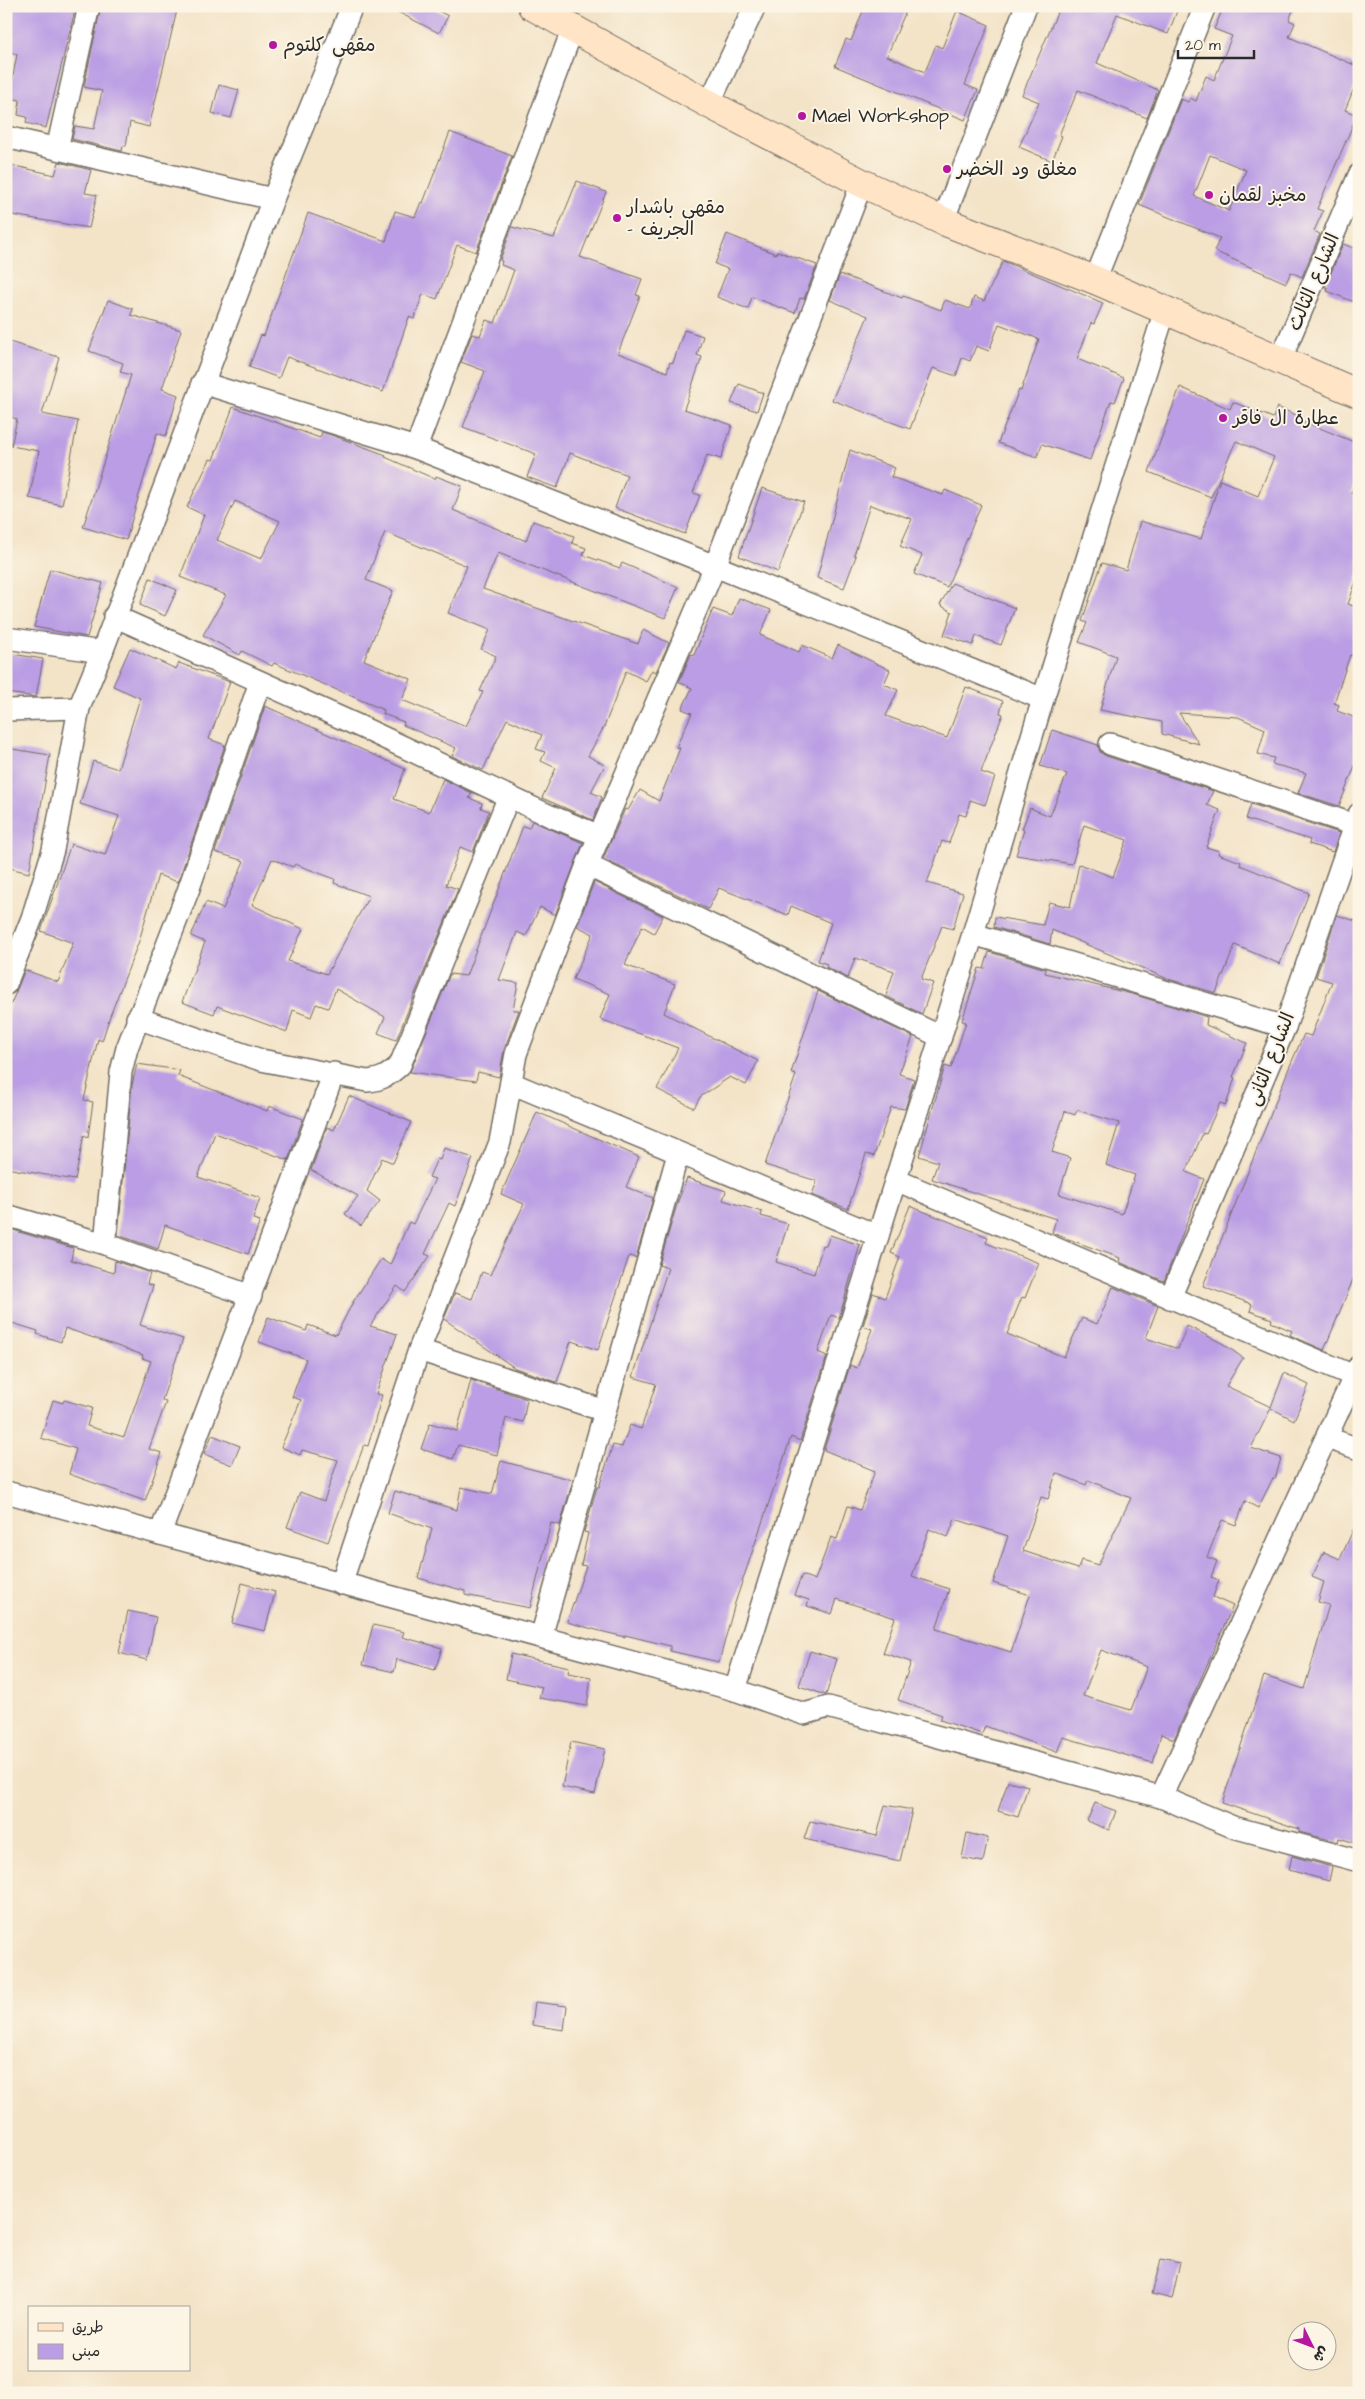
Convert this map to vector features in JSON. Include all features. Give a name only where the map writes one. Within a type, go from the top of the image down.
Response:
[{"type":"street","points":[[57,149],[89,6]]},
{"type":"street","points":[[6,984],[32,918],[53,850],[79,708],[102,652],[273,199],[352,6]]},
{"type":"street","points":[[532,6],[709,104],[862,183],[943,221],[1095,280],[1359,394]]},
{"type":"street","points":[[709,104],[755,6]]},
{"type":"street","points":[[943,221],[1026,6]]},
{"type":"street","points":[[1095,280],[1205,6]]},
{"type":"street","points":[[416,448],[573,28]]},
{"type":"street","points":[[6,137],[273,199]]},
{"type":"street","name":"الشارع الثالث","points":[[1280,361],[1359,175]]},
{"type":"street","points":[[341,1584],[419,1350],[500,1142],[516,1054],[587,866],[715,566],[862,183]]},
{"type":"street","points":[[735,1690],[941,1037],[1043,699],[1165,310]]},
{"type":"street","points":[[202,383],[416,448],[715,566],[1043,699]]},
{"type":"street","points":[[114,616],[600,836]]},
{"type":"street","points":[[6,638],[102,652]]},
{"type":"street","points":[[105,1244],[121,1072],[137,1018],[188,891],[260,682]]},
{"type":"street","points":[[6,710],[79,708]]},
{"type":"street","points":[[1110,744],[1357,820]]},
{"type":"street","points":[[137,1018],[261,1060],[367,1080],[380,1080],[389,1075],[400,1064],[509,796]]},
{"type":"street","name":"الشارع الثانى","points":[[1170,1298],[1285,1027],[1357,820]]},
{"type":"street","points":[[587,866],[941,1037]]},
{"type":"street","points":[[973,934],[1285,1027]]},
{"type":"street","points":[[160,1534],[334,1073]]},
{"type":"street","points":[[511,1083],[878,1236]]},
{"type":"street","points":[[541,1637],[678,1154]]},
{"type":"street","points":[[896,1180],[1170,1298],[1357,1371],[1161,1797]]},
{"type":"street","points":[[6,1215],[105,1244],[251,1296]]},
{"type":"street","points":[[419,1350],[605,1411]]},
{"type":"street","points":[[1327,1438],[1359,1449]]},
{"type":"street","points":[[6,1492],[735,1690],[804,1714],[828,1706],[1161,1797],[1233,1827],[1359,1861]]},
{"type":"building","points":[[6,6],[76,6],[46,128],[26,123],[27,117],[18,115],[20,100],[9,98],[17,54],[6,51]]},
{"type":"building","points":[[101,6],[178,6],[149,127],[130,122],[126,146],[123,146],[122,151],[72,139],[75,126],[94,129],[102,91],[84,87]]},
{"type":"building","points":[[386,6],[429,6],[448,16],[439,33]]},
{"type":"building","points":[[865,6],[908,6],[887,56],[925,72],[936,45],[942,48],[957,11],[989,25],[965,85],[978,90],[965,120],[835,66],[846,39],[851,41]]},
{"type":"building","points":[[1060,6],[1179,6],[1168,34],[1117,14],[1097,63],[1158,90],[1147,118],[1078,90],[1059,135],[1062,136],[1052,161],[1019,147],[1039,102],[1022,95]]},
{"type":"building","points":[[1224,6],[1295,6],[1289,20],[1295,23],[1289,37],[1359,67],[1359,76],[1345,110],[1357,115],[1317,209],[1323,211],[1314,231],[1320,234],[1302,277],[1291,272],[1286,283],[1214,251],[1220,238],[1139,205],[1181,99],[1188,102],[1190,98],[1196,101],[1206,76],[1214,80],[1232,36],[1214,29]],"holes":[[[1210,155],[1246,170],[1229,211],[1194,196]]]},
{"type":"building","points":[[219,85],[239,90],[231,118],[212,113]]},
{"type":"building","points":[[450,132],[512,156],[476,252],[457,245],[437,299],[423,294],[414,319],[409,317],[383,392],[287,357],[279,378],[249,367],[261,335],[264,336],[308,213],[386,241],[395,211],[415,217],[421,202],[423,203]]},
{"type":"building","points":[[59,162],[91,170],[85,193],[97,195],[89,228],[6,214],[6,164],[55,175]]},
{"type":"building","points":[[577,181],[606,192],[580,257],[642,279],[636,295],[640,296],[618,353],[667,372],[670,362],[673,363],[684,330],[703,336],[697,355],[702,357],[684,409],[732,425],[721,459],[707,455],[693,493],[700,495],[685,534],[615,508],[627,475],[570,453],[557,488],[527,477],[536,454],[463,427],[485,371],[461,362],[472,334],[480,336],[486,320],[495,323],[514,270],[501,265],[502,261],[500,260],[512,227],[554,238]]},
{"type":"building","points":[[727,234],[776,254],[777,251],[817,265],[804,299],[800,298],[795,313],[752,297],[748,309],[717,297],[728,269],[715,264]]},
{"type":"building","points":[[1343,244],[1359,250],[1359,304],[1327,291],[1328,288],[1325,287]]},
{"type":"building","points":[[1003,261],[1103,303],[1094,324],[1091,323],[1077,359],[1124,378],[1115,402],[1111,401],[1090,460],[1042,444],[1037,457],[998,443],[1019,390],[1021,391],[1039,339],[999,324],[989,351],[976,346],[970,361],[962,358],[956,376],[933,368],[910,429],[832,400],[868,316],[830,300],[840,274],[902,298],[903,296],[941,310],[945,300],[970,309],[974,297],[984,301]]},
{"type":"building","points":[[108,300],[133,309],[131,315],[181,330],[162,389],[178,395],[166,436],[157,433],[126,540],[83,527],[131,375],[120,372],[123,363],[89,351]]},
{"type":"building","points":[[6,341],[59,357],[42,414],[78,421],[62,505],[29,498],[39,451],[11,446],[17,419],[6,416]]},
{"type":"building","points":[[739,384],[763,393],[757,411],[731,403]]},
{"type":"building","points":[[1180,387],[1230,409],[1233,402],[1273,418],[1277,407],[1301,417],[1300,420],[1359,444],[1359,472],[1351,493],[1359,496],[1359,573],[1348,604],[1359,608],[1359,658],[1350,655],[1334,703],[1339,705],[1337,711],[1359,719],[1359,756],[1339,806],[1298,793],[1306,773],[1272,764],[1274,758],[1258,754],[1265,729],[1238,717],[1179,713],[1199,744],[1162,734],[1162,722],[1100,710],[1116,656],[1079,642],[1087,623],[1082,621],[1102,563],[1126,570],[1140,521],[1201,539],[1220,480],[1258,496],[1274,457],[1236,441],[1211,497],[1149,472]]},
{"type":"building","points":[[233,407],[320,438],[322,432],[340,438],[386,455],[385,457],[435,479],[436,476],[462,486],[453,510],[526,541],[533,521],[574,536],[572,543],[586,548],[583,555],[620,568],[622,563],[678,587],[665,618],[498,553],[483,589],[638,644],[643,630],[669,643],[656,672],[652,670],[646,681],[626,671],[604,727],[588,756],[605,765],[591,792],[602,797],[593,820],[542,798],[556,768],[541,761],[545,752],[536,749],[542,735],[507,719],[483,770],[452,756],[456,748],[403,725],[404,722],[383,714],[384,710],[274,663],[272,666],[242,651],[240,655],[203,635],[226,595],[180,577],[204,515],[187,507],[210,459],[213,460]],"holes":[[[235,501],[280,521],[261,559],[217,540]],[[385,532],[467,566],[448,613],[490,630],[481,649],[496,656],[480,691],[483,692],[466,726],[402,700],[411,679],[364,660],[393,591],[366,580]]]},
{"type":"building","points":[[850,450],[895,468],[891,477],[943,495],[945,490],[981,505],[947,587],[914,574],[922,555],[900,546],[912,519],[870,505],[854,555],[856,556],[844,588],[817,578]]},
{"type":"building","points":[[762,488],[804,502],[778,572],[739,556]]},
{"type":"building","points":[[50,569],[103,583],[87,637],[34,627]]},
{"type":"building","points":[[150,578],[177,590],[165,616],[140,605]]},
{"type":"building","points":[[952,583],[1015,608],[1001,645],[976,636],[973,645],[944,635],[952,612],[940,605]]},
{"type":"building","points":[[739,598],[771,610],[760,635],[799,652],[802,645],[832,658],[838,645],[890,670],[884,684],[898,690],[886,716],[947,738],[966,687],[1003,701],[1000,713],[1003,714],[981,772],[995,777],[985,805],[970,800],[966,816],[959,814],[949,843],[942,841],[927,883],[963,893],[953,929],[942,926],[921,979],[933,983],[922,1014],[886,996],[894,971],[855,958],[848,978],[826,967],[827,964],[818,961],[831,923],[791,906],[788,915],[719,888],[708,909],[603,859],[625,809],[628,810],[640,790],[659,801],[680,748],[676,747],[692,713],[682,709],[692,688],[679,682],[691,654],[694,655],[713,609],[732,616]]},
{"type":"building","points":[[130,648],[176,669],[179,663],[230,682],[209,739],[225,745],[178,882],[158,875],[139,941],[102,1041],[98,1039],[84,1100],[93,1102],[88,1137],[84,1135],[75,1180],[6,1168],[6,1016],[25,970],[58,982],[73,943],[41,931],[71,844],[105,855],[119,816],[80,804],[93,761],[118,769],[140,698],[113,686]]},
{"type":"building","points":[[6,653],[43,659],[36,697],[6,693]]},
{"type":"building","points":[[265,706],[405,769],[394,799],[429,812],[443,779],[472,793],[469,798],[482,803],[481,808],[489,811],[473,852],[460,847],[446,885],[458,889],[396,1040],[378,1033],[385,1017],[336,989],[328,1008],[316,1004],[311,1017],[293,1010],[287,1032],[217,1006],[214,1014],[182,1002],[205,942],[191,936],[206,902],[223,909],[244,861],[215,852]],"holes":[[[272,859],[293,867],[295,864],[335,879],[334,883],[369,896],[327,974],[288,961],[303,929],[252,905]]]},
{"type":"building","points":[[1052,730],[1098,745],[1100,752],[1106,756],[1213,791],[1207,805],[1220,810],[1206,847],[1219,851],[1218,854],[1241,862],[1240,865],[1309,893],[1280,964],[1235,945],[1216,993],[1168,979],[1052,930],[1050,944],[994,927],[995,917],[1043,925],[1049,902],[1070,907],[1079,864],[1113,877],[1127,840],[1084,825],[1072,864],[1016,855],[1024,830],[1022,829],[1030,808],[1050,816],[1067,774],[1040,766]]},
{"type":"building","points":[[6,748],[50,755],[29,873],[6,867]]},
{"type":"building","points":[[1251,804],[1339,833],[1333,852],[1309,844],[1310,840],[1246,819]]},
{"type":"building","points":[[532,821],[583,843],[555,915],[540,907],[526,936],[517,932],[499,980],[518,983],[513,1010],[519,1010],[504,1050],[499,1077],[478,1072],[476,1081],[410,1072],[450,974],[466,976],[523,826],[529,828]]},
{"type":"building","points":[[594,882],[663,916],[654,933],[642,926],[625,965],[675,984],[664,1013],[758,1061],[746,1085],[730,1077],[700,1097],[694,1108],[657,1089],[678,1048],[600,1019],[610,994],[573,979],[593,934],[577,926]]},
{"type":"building","points":[[1337,915],[1359,922],[1359,1265],[1324,1350],[1290,1335],[1292,1331],[1271,1322],[1272,1319],[1250,1311],[1252,1304],[1203,1286],[1289,1068],[1304,1034],[1311,1036],[1332,982],[1316,977]]},
{"type":"building","points":[[989,952],[1046,969],[1045,973],[1132,994],[1207,1017],[1206,1025],[1247,1043],[1233,1077],[1235,1078],[1226,1105],[1220,1103],[1206,1134],[1203,1133],[1186,1172],[1204,1179],[1164,1281],[1124,1264],[1119,1261],[1120,1258],[1052,1233],[1056,1219],[932,1179],[938,1162],[919,1156],[945,1066],[951,1068],[966,1022],[962,1021],[979,968],[984,969]],"holes":[[[1077,1110],[1119,1123],[1106,1165],[1135,1175],[1122,1214],[1059,1194],[1070,1158],[1052,1152],[1065,1111],[1075,1115]]]},
{"type":"building","points":[[818,991],[913,1037],[899,1074],[914,1079],[905,1109],[891,1107],[874,1156],[866,1154],[848,1209],[812,1195],[817,1181],[765,1165],[796,1075],[791,1073]]},
{"type":"building","points":[[137,1064],[180,1070],[178,1076],[267,1111],[269,1106],[303,1119],[288,1160],[215,1133],[198,1177],[260,1198],[253,1219],[260,1221],[248,1254],[165,1225],[158,1249],[118,1235],[132,1085]]},
{"type":"building","points":[[349,1096],[411,1122],[393,1163],[382,1158],[367,1191],[380,1201],[361,1226],[345,1214],[358,1196],[311,1170],[327,1127],[334,1130]]},
{"type":"building","points":[[537,1112],[639,1157],[626,1187],[653,1198],[636,1258],[629,1256],[598,1350],[571,1341],[557,1382],[515,1368],[444,1319],[455,1293],[472,1299],[482,1272],[490,1275],[524,1204],[501,1194]]},
{"type":"building","points":[[444,1148],[473,1158],[455,1206],[449,1203],[425,1254],[430,1256],[405,1292],[397,1286],[370,1326],[397,1334],[376,1394],[382,1395],[368,1446],[364,1445],[328,1542],[287,1527],[300,1492],[324,1501],[338,1460],[302,1450],[300,1455],[281,1447],[301,1400],[292,1397],[306,1359],[259,1342],[268,1317],[306,1331],[308,1325],[336,1335],[353,1302],[381,1259],[390,1265],[409,1222],[413,1224],[435,1179],[429,1177],[437,1159],[440,1160]]},
{"type":"building","points":[[687,1178],[726,1191],[723,1200],[762,1212],[761,1216],[788,1224],[776,1262],[814,1274],[823,1245],[826,1246],[830,1235],[860,1245],[839,1318],[831,1315],[818,1352],[827,1356],[800,1441],[791,1437],[735,1603],[719,1662],[670,1651],[670,1646],[567,1622],[586,1566],[581,1565],[588,1533],[584,1532],[597,1487],[599,1487],[613,1445],[622,1447],[630,1425],[641,1429],[656,1384],[633,1377],[668,1268],[659,1265],[678,1201]]},
{"type":"building","points":[[910,1206],[988,1237],[986,1243],[1039,1263],[1025,1298],[1022,1297],[1007,1334],[1064,1357],[1082,1318],[1097,1324],[1113,1287],[1158,1306],[1146,1338],[1178,1349],[1187,1326],[1222,1343],[1243,1358],[1226,1386],[1271,1407],[1284,1373],[1309,1385],[1294,1420],[1271,1408],[1251,1448],[1281,1458],[1275,1479],[1273,1478],[1258,1508],[1245,1501],[1236,1525],[1222,1520],[1207,1557],[1217,1561],[1211,1577],[1219,1580],[1213,1597],[1233,1606],[1174,1739],[1161,1734],[1153,1763],[1063,1737],[1057,1752],[985,1726],[982,1734],[940,1720],[942,1715],[898,1700],[911,1662],[883,1653],[895,1618],[837,1599],[832,1614],[807,1606],[809,1600],[794,1595],[802,1575],[815,1580],[831,1537],[837,1539],[848,1506],[860,1510],[875,1471],[824,1450],[850,1365],[857,1368],[872,1329],[863,1326],[873,1293],[885,1298],[900,1257],[891,1253]],"holes":[[[1056,1473],[1086,1485],[1088,1480],[1131,1498],[1098,1565],[1081,1560],[1078,1569],[1023,1551],[1041,1497],[1048,1499]],[[955,1519],[1008,1536],[993,1583],[1030,1595],[1011,1652],[936,1629],[949,1589],[912,1576],[929,1529],[948,1537]],[[1101,1650],[1147,1667],[1131,1710],[1083,1696]]]},
{"type":"building","points":[[6,1228],[73,1248],[71,1260],[114,1273],[115,1261],[150,1273],[147,1284],[153,1286],[140,1325],[183,1339],[162,1400],[166,1402],[149,1449],[162,1453],[145,1501],[69,1474],[76,1449],[41,1438],[53,1400],[63,1403],[64,1400],[92,1408],[87,1426],[124,1437],[151,1361],[142,1358],[143,1355],[65,1328],[61,1342],[37,1334],[38,1331],[6,1321]]},
{"type":"building","points":[[471,1380],[527,1399],[523,1422],[506,1418],[497,1455],[458,1445],[453,1459],[421,1449],[430,1423],[457,1431]]},
{"type":"building","points":[[212,1435],[240,1446],[232,1465],[204,1454]]},
{"type":"building","points":[[501,1461],[573,1480],[560,1525],[551,1523],[530,1608],[465,1595],[465,1591],[418,1578],[432,1529],[388,1513],[395,1491],[457,1510],[461,1487],[492,1494]]},
{"type":"building","points":[[1359,1517],[1359,1844],[1339,1838],[1338,1842],[1299,1832],[1299,1829],[1222,1803],[1264,1676],[1304,1689],[1329,1605],[1318,1602],[1324,1582],[1312,1577],[1324,1552],[1340,1559]]},
{"type":"building","points":[[242,1583],[275,1592],[265,1631],[232,1623]]},
{"type":"building","points":[[128,1611],[156,1617],[147,1660],[119,1653]]},
{"type":"building","points":[[373,1625],[404,1632],[402,1637],[442,1648],[435,1670],[397,1659],[394,1672],[363,1665]]},
{"type":"building","points":[[810,1651],[837,1659],[826,1695],[799,1686]]},
{"type":"building","points":[[511,1654],[569,1667],[568,1673],[591,1677],[587,1706],[539,1698],[542,1687],[506,1679]]},
{"type":"building","points":[[571,1742],[605,1749],[595,1794],[562,1787]]},
{"type":"building","points":[[1008,1781],[1028,1786],[1018,1817],[998,1811]]},
{"type":"building","points":[[1095,1803],[1116,1811],[1109,1830],[1087,1821]]},
{"type":"building","points":[[885,1805],[912,1810],[900,1861],[804,1839],[810,1821],[877,1836]]},
{"type":"building","points":[[967,1833],[988,1838],[983,1862],[962,1858]]},
{"type":"building","points":[[1292,1856],[1332,1867],[1329,1881],[1289,1870]]},
{"type":"building","points":[[535,2002],[567,2006],[564,2030],[532,2025]]},
{"type":"building","points":[[1161,2259],[1180,2263],[1172,2299],[1152,2294]]},
{"type":"place","name":"مقهى كلتوم","points":[[273,45]]},
{"type":"place","name":"Mael Workshop","points":[[802,116]]},
{"type":"place","name":"مغلق ود الخضر","points":[[947,169]]},
{"type":"place","name":"مخبز لقمان","points":[[1209,195]]},
{"type":"place","name":"مقهى باشدار - الجريف","points":[[617,218]]},
{"type":"place","name":"عطارة ال فاقر","points":[[1223,418]]}]
